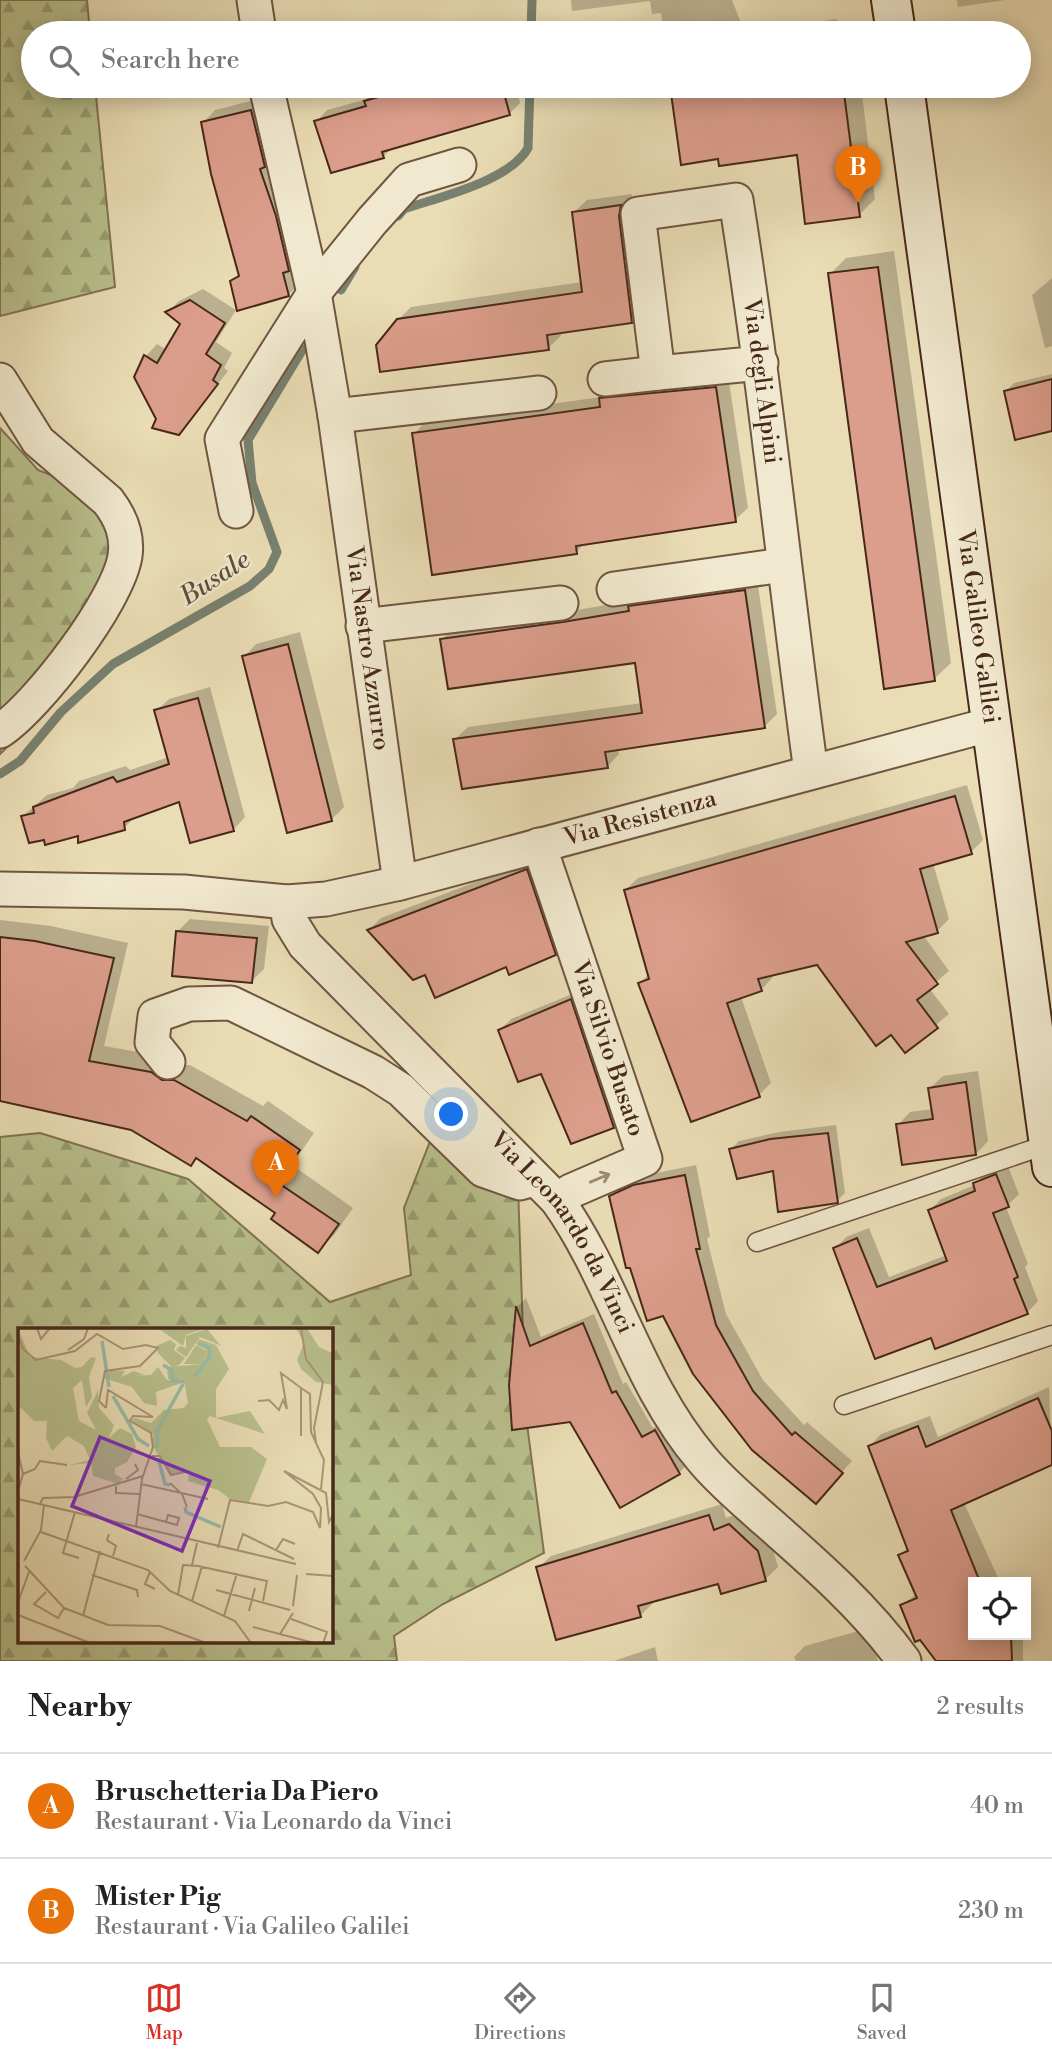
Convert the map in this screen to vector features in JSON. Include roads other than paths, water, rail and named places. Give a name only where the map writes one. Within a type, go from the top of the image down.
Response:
[{"type":"main road","points":[[891,0],[894,21]]},
{"type":"main road","name":"Via Galileo Galilei","points":[[906,98],[1050,1156]]},
{"type":"street","points":[[254,0],[257,21]]},
{"type":"street","name":"Via Nastro Azzurro","points":[[269,98],[314,293],[335,416],[400,883]]},
{"type":"street","points":[[236,511],[222,439],[314,293],[408,180],[458,165]]},
{"type":"street","name":"Via degli Alpini","points":[[658,373],[638,214],[736,200],[761,363],[783,565],[811,772]]},
{"type":"street","points":[[605,379],[761,363]]},
{"type":"street","points":[[0,380],[38,441],[108,501],[117,513],[126,541],[123,568],[83,638],[30,705],[0,730]]},
{"type":"street","points":[[335,416],[539,393]]},
{"type":"street","points":[[614,589],[783,565]]},
{"type":"street","name":"Via Nastro Azzurro","points":[[363,626],[561,603]]},
{"type":"street","name":"Via Resistenza","points":[[287,902],[326,899],[400,883],[992,724]]},
{"type":"street","name":"Via Silvio Busato","points":[[539,845],[645,1159],[571,1191],[545,1190]]},
{"type":"street","points":[[0,889],[184,892],[287,902]]},
{"type":"street","name":"Via Leonardo da Vinci","points":[[287,902],[289,919],[305,945],[545,1190],[577,1230],[643,1366],[701,1458],[822,1570],[867,1616],[904,1661]]},
{"type":"street","points":[[168,1062],[152,1042],[155,1017],[189,1004],[231,1003],[373,1072],[401,1090],[483,1170],[545,1190]]},
{"type":"lane","points":[[757,1242],[1050,1156]]},
{"type":"lane","points":[[844,1405],[1052,1335]]},
{"type":"waterway","name":"Busale","points":[[531,21],[532,0]]},
{"type":"waterway","name":"Busale","points":[[398,216],[404,209],[490,179],[519,160],[528,148],[530,98]]},
{"type":"waterway","name":"Busale","points":[[341,290],[355,267]]},
{"type":"waterway","name":"Busale","points":[[0,774],[20,761],[61,712],[113,664],[250,586],[269,569],[277,552],[252,483],[248,440],[303,349]]},
{"type":"place","name":"Mister Pig","points":[[858,203]]},
{"type":"place","name":"Bruschetteria Da Piero","points":[[276,1198]]}]
